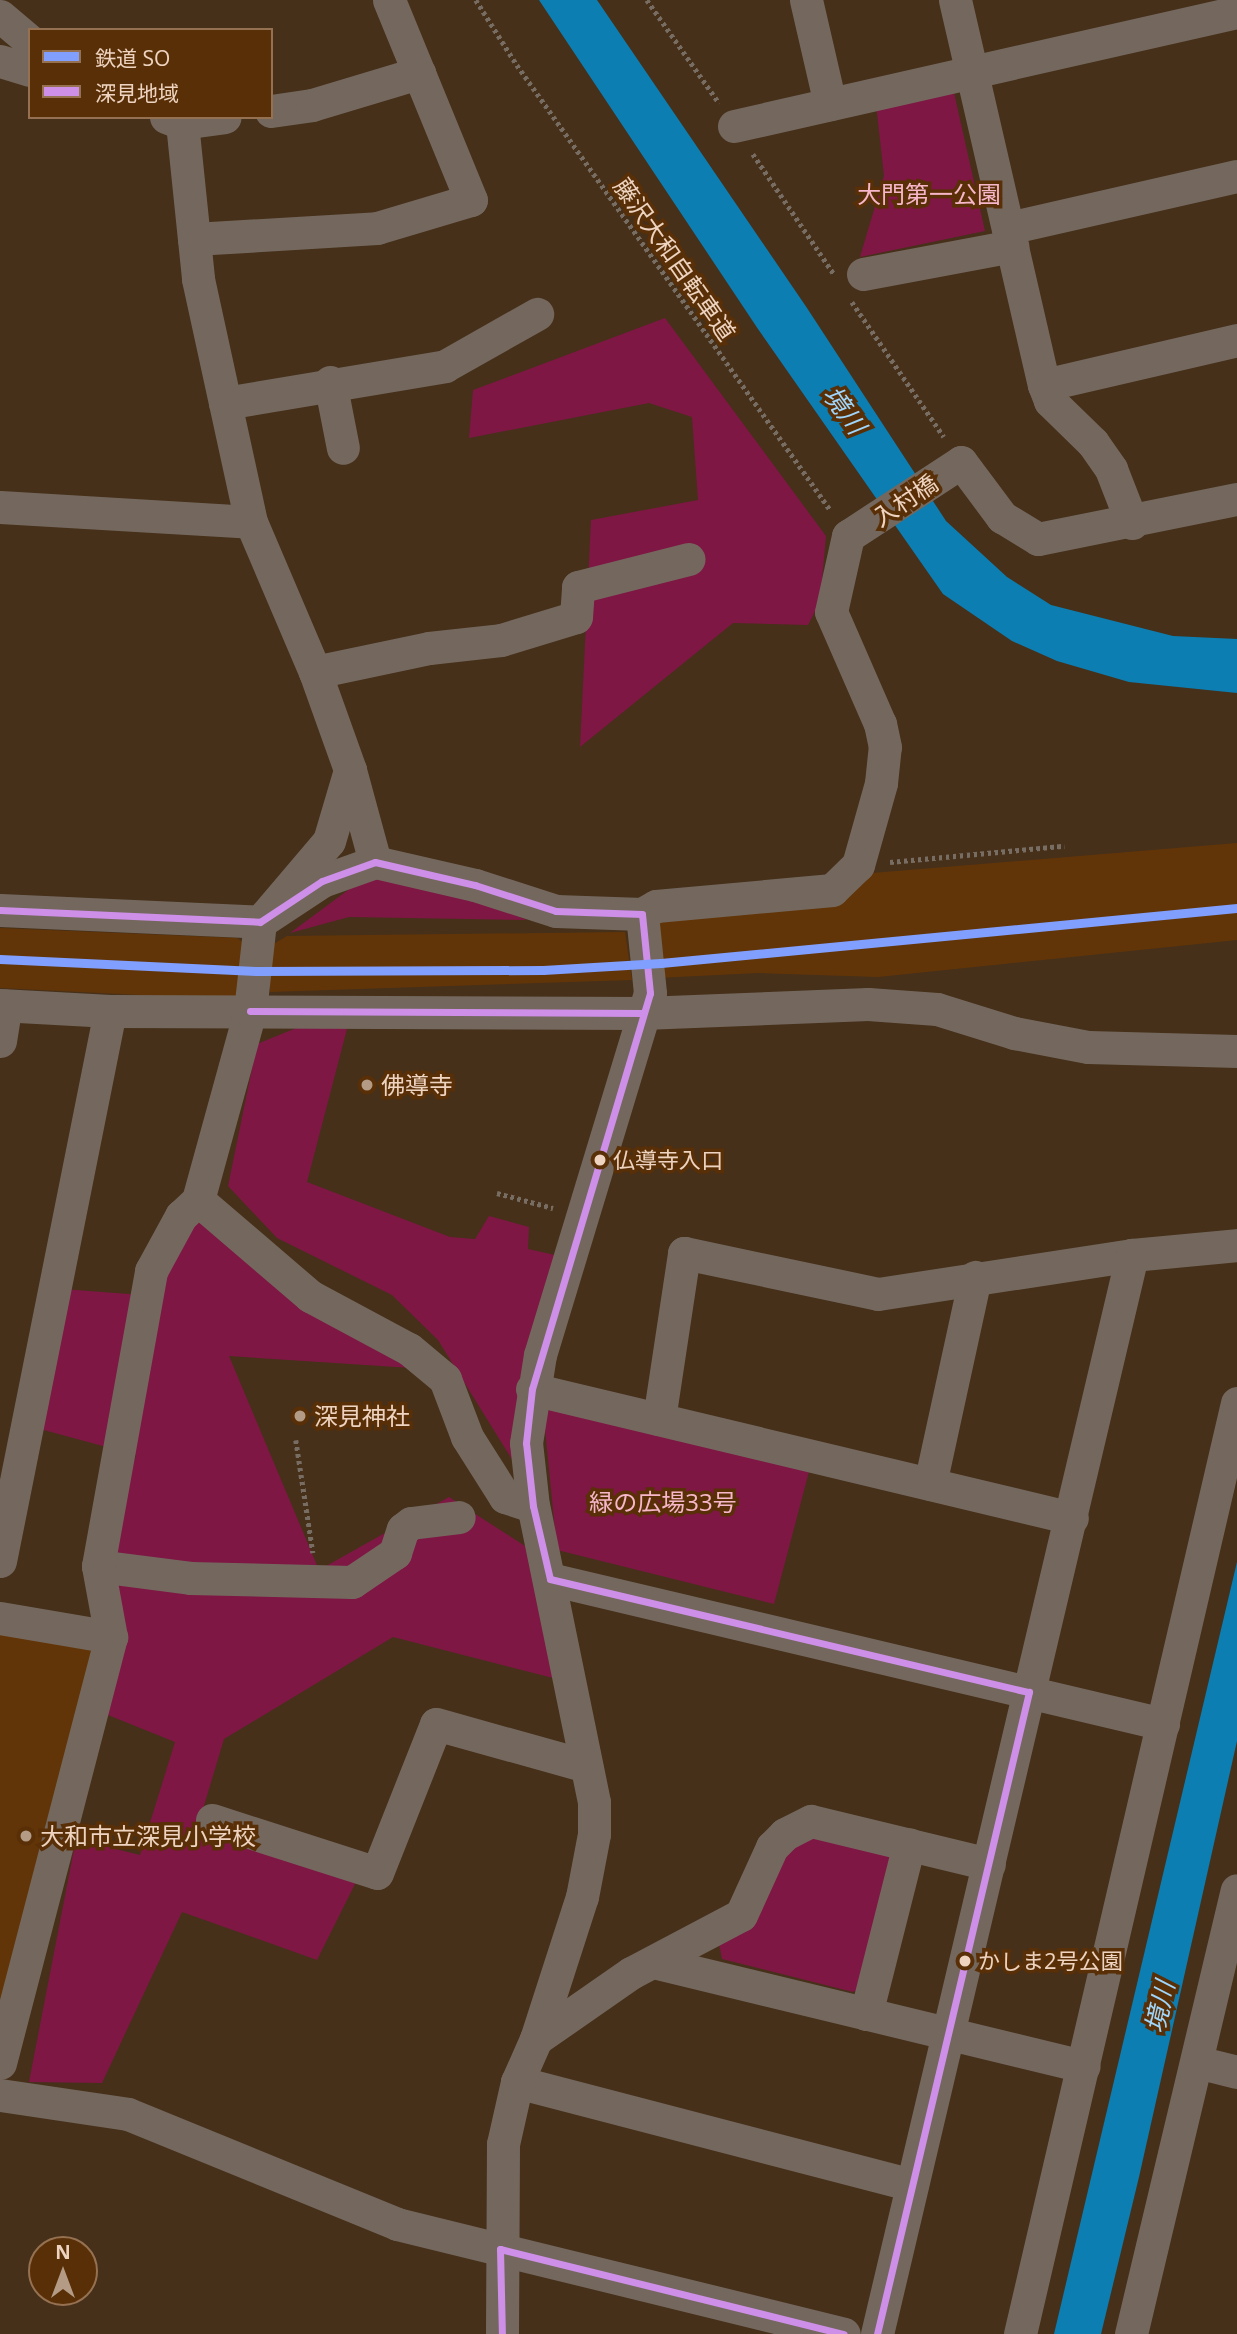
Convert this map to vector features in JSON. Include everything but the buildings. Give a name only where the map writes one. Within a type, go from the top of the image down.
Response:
[{"type":"street","points":[[194,239],[377,228],[471,200],[389,0]]},
{"type":"street","points":[[806,0],[830,104]]},
{"type":"street","points":[[955,0],[1044,385],[1050,401],[1093,443],[1111,470],[1132,523]]},
{"type":"street","points":[[734,126],[1237,12]]},
{"type":"street","points":[[0,16],[28,39]]},
{"type":"street","points":[[0,61],[28,69]]},
{"type":"street","points":[[273,111],[312,105],[418,73]]},
{"type":"street","points":[[174,120],[198,279],[251,522],[315,672],[350,770],[375,862]]},
{"type":"street","points":[[851,285],[1010,237],[1237,176]]},
{"type":"street","points":[[225,403],[330,382],[445,366],[537,314]]},
{"type":"street","points":[[1044,385],[1237,340]]},
{"type":"street","points":[[330,382],[343,448]]},
{"type":"street","points":[[957,465],[1002,517],[1038,539],[1132,523],[1237,499]]},
{"type":"street","name":"入村橋","points":[[853,534],[957,465]]},
{"type":"street","points":[[0,507],[251,522]]},
{"type":"street","points":[[0,910],[260,922],[321,881],[375,862],[475,885],[556,911],[642,914],[656,906],[832,890],[858,865],[881,783],[884,747],[880,724],[831,612],[853,534]]},
{"type":"street","points":[[315,672],[429,648],[501,640],[576,617],[578,587],[689,559]]},
{"type":"street","points":[[0,2063],[92,1722],[111,1637],[98,1566],[151,1270],[181,1216],[198,1200],[250,1011],[260,922],[329,841],[350,770]]},
{"type":"street","points":[[502,2334],[500,2249],[503,2144],[517,2082],[536,2039],[582,1897],[594,1834],[594,1802],[533,1506],[526,1443],[532,1389],[650,993],[642,914]]},
{"type":"street","points":[[0,1041],[3,1005],[110,1011],[643,1013],[868,1004],[937,1009],[1014,1033],[1088,1047],[1237,1051]]},
{"type":"street","points":[[0,1561],[110,1011]]},
{"type":"street","points":[[198,1200],[310,1296],[409,1349],[445,1379],[467,1437],[505,1497],[533,1506]]},
{"type":"street","points":[[659,1419],[684,1253],[878,1294],[1132,1255],[1237,1245]]},
{"type":"street","points":[[877,2334],[1132,1255]]},
{"type":"street","points":[[930,1484],[975,1277]]},
{"type":"street","points":[[532,1389],[1072,1518]]},
{"type":"street","points":[[1020,2334],[1237,1403]]},
{"type":"street","points":[[98,1566],[190,1578],[352,1582],[372,1572],[395,1553],[403,1529],[411,1523],[458,1517]]},
{"type":"street","points":[[550,1579],[1163,1724]]},
{"type":"street","points":[[0,1618],[111,1637]]},
{"type":"street","points":[[212,1820],[377,1873],[436,1724],[586,1766]]},
{"type":"street","points":[[536,2039],[653,1962],[741,1915],[772,1847],[811,1821],[989,1864]]},
{"type":"street","points":[[866,2014],[909,1843]]},
{"type":"street","points":[[1131,2334],[1237,1890]]},
{"type":"street","points":[[653,1962],[1084,2066]]},
{"type":"street","points":[[1197,2062],[1237,2072]]},
{"type":"street","points":[[517,2082],[912,2185]]},
{"type":"street","points":[[0,2095],[128,2114],[397,2224],[500,2249],[731,2321],[844,2334]]},
{"type":"path","name":"藤沢大和自転車道","points":[[477,0],[517,65],[853,534]]},
{"type":"path","points":[[648,0],[734,126],[851,285],[957,465]]},
{"type":"path","points":[[858,865],[1064,846]]},
{"type":"path","points":[[497,1193],[585,1216]]},
{"type":"path","points":[[296,1440],[318,1583]]},
{"type":"shaded area","points":[[1237,843],[1237,940],[878,977],[758,973],[657,978],[651,925],[661,919],[872,873]]},
{"type":"shaded area","points":[[0,928],[237,938],[250,947],[240,1000],[0,988]]},
{"type":"shaded area","points":[[625,932],[632,980],[270,992],[270,946],[287,936]]},
{"type":"shaded area","name":"大和市立深見小学校","points":[[0,1626],[101,1643],[0,2021]]},
{"type":"green space","name":"大門第一公園","points":[[953,88],[985,231],[860,257],[884,176],[876,104]]},
{"type":"green space","points":[[665,318],[826,536],[820,602],[808,625],[733,623],[580,747],[591,520],[698,500],[692,417],[649,403],[469,438],[473,390]]},
{"type":"green space","points":[[367,876],[480,900],[527,920],[349,917],[290,933]]},
{"type":"green space","points":[[311,1022],[347,1029],[307,1182],[450,1237],[475,1239],[489,1216],[529,1227],[528,1249],[564,1257],[521,1474],[438,1340],[392,1295],[277,1238],[228,1186],[257,1044]]},
{"type":"green space","points":[[200,1216],[427,1369],[229,1356],[319,1570],[449,1497],[525,1546],[557,1679],[393,1637],[224,1739],[197,1829],[357,1880],[317,1960],[182,1912],[102,2083],[29,2082],[76,1839],[140,1855],[175,1742],[98,1711],[104,1566],[136,1455],[40,1429],[63,1289],[155,1296],[177,1247]]},
{"type":"green space","name":"緑の広場33号","points":[[542,1399],[811,1464],[774,1604],[557,1550]]},
{"type":"green space","points":[[806,1832],[887,1851],[894,1860],[862,1987],[853,1992],[722,1959],[719,1944],[786,1844]]},
{"type":"water","name":"境川","points":[[539,0],[597,0],[807,308],[946,521],[1007,577],[1051,605],[1173,636],[1237,639],[1237,693],[1129,682],[1057,661],[1012,641],[943,594],[758,329]]},
{"type":"water","name":"境川","points":[[1237,1562],[1237,1741],[1139,2177],[1101,2334],[1054,2334]]},
{"type":"rail line","name":"SO","points":[[0,959],[257,971],[543,970],[661,963],[1237,908]]},
{"type":"transit line","name":"深見地域","points":[[0,910],[260,922],[322,881],[375,862],[475,885],[556,911],[642,914]]},
{"type":"transit line","name":"深見地域","points":[[550,1579],[533,1506],[526,1443],[532,1389],[650,993],[642,914]]},
{"type":"transit line","name":"深見地域","points":[[250,1011],[643,1013]]},
{"type":"transit line","name":"深見地域","points":[[550,1579],[1029,1692]]},
{"type":"transit line","name":"深見地域","points":[[877,2334],[1029,1692]]},
{"type":"transit line","name":"深見地域","points":[[500,2249],[844,2334]]},
{"type":"transit line","name":"深見地域","points":[[500,2249],[502,2334]]},
{"type":"place","name":"佛導寺","points":[[367,1085]]},
{"type":"place","name":"仏導寺入口","points":[[600,1160]]},
{"type":"place","name":"深見神社","points":[[300,1416]]},
{"type":"place","name":"大和市立深見小学校","points":[[26,1836]]},
{"type":"place","name":"かしま2号公園","points":[[965,1961]]}]
